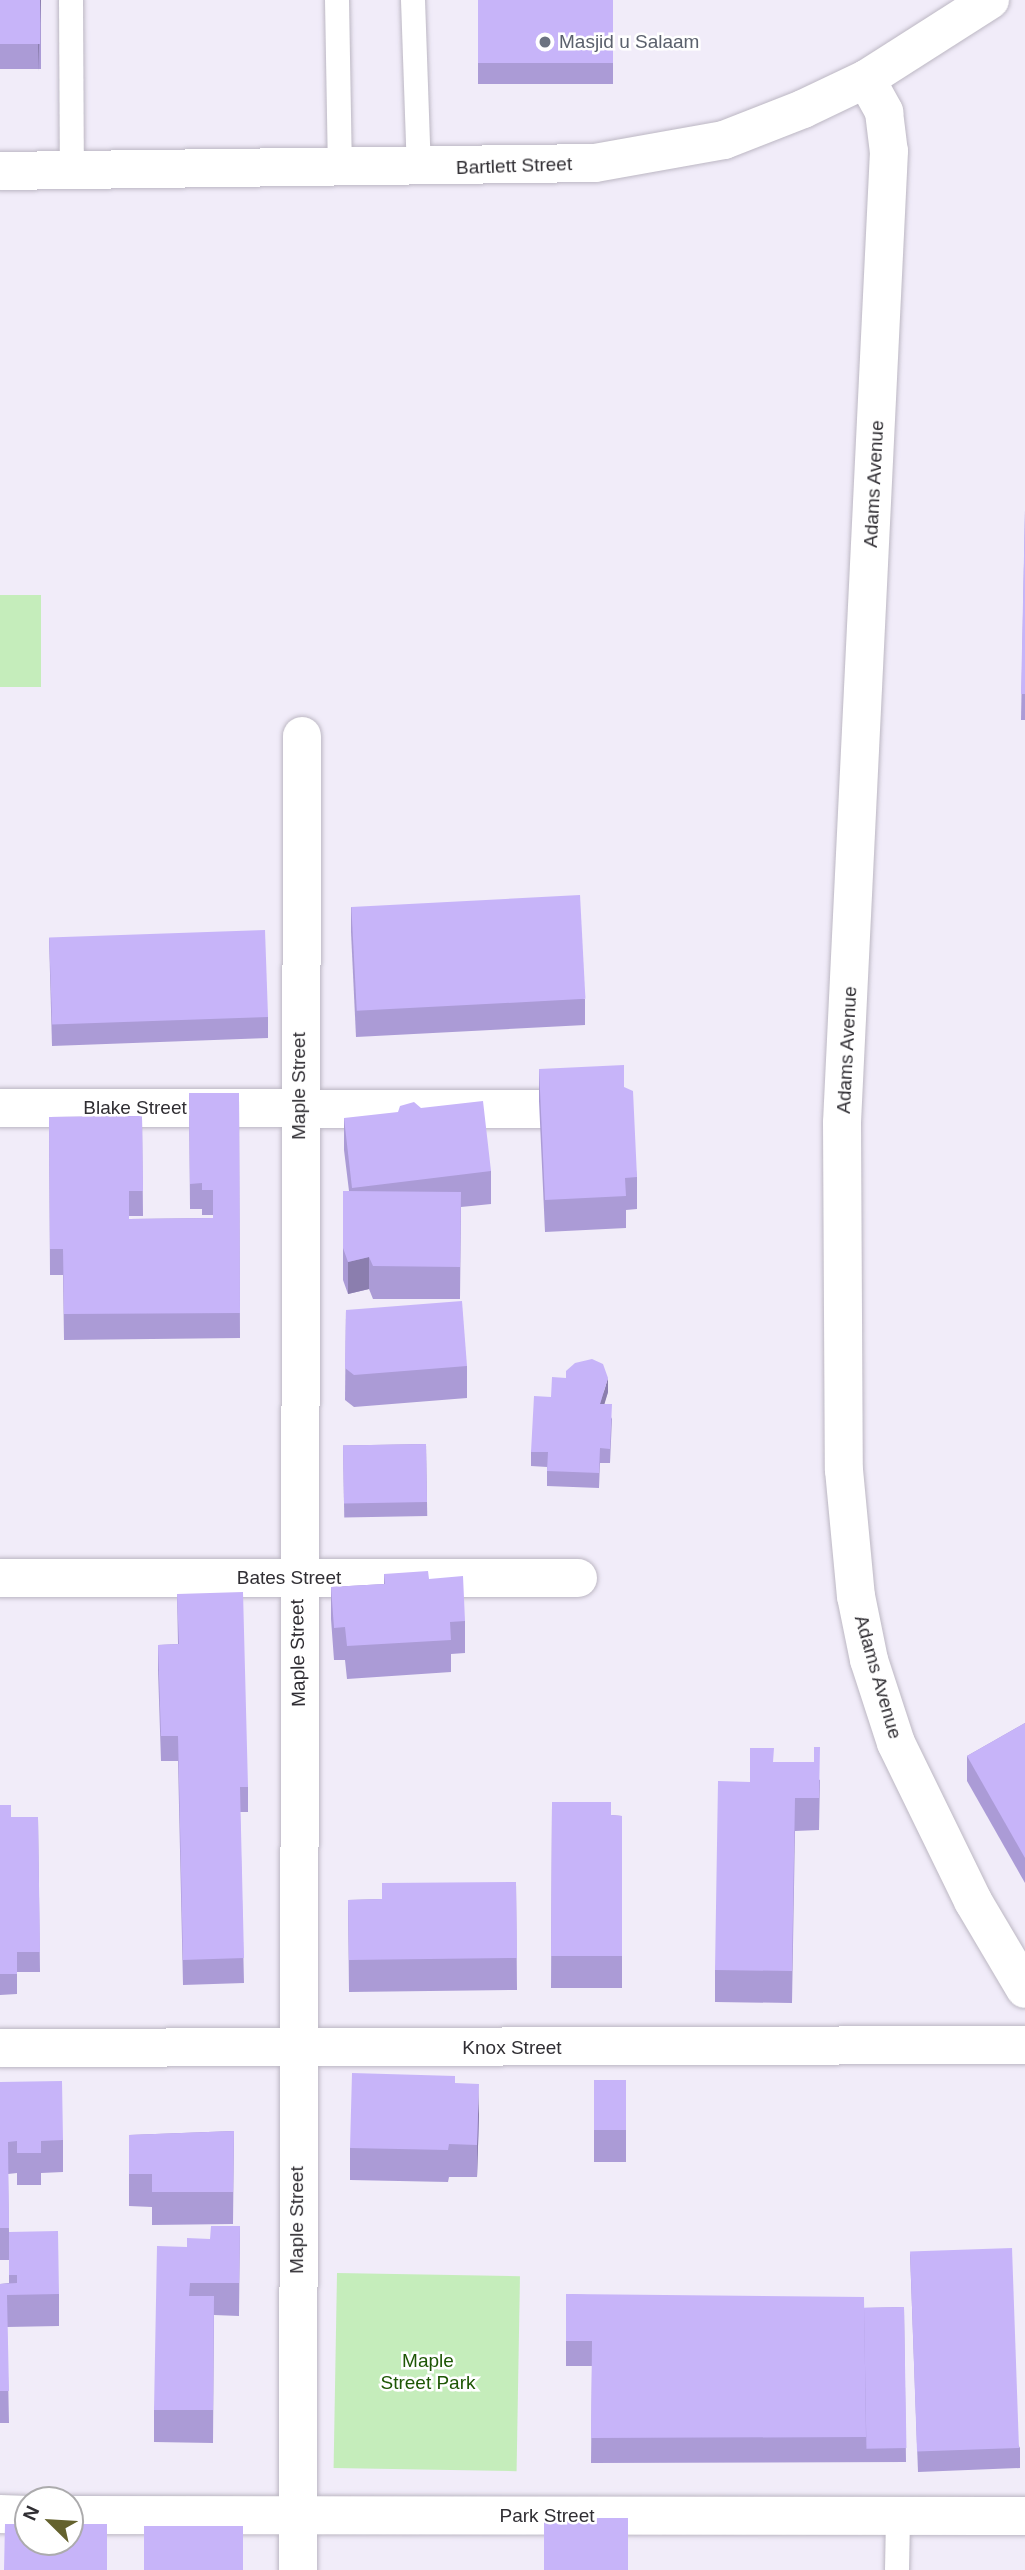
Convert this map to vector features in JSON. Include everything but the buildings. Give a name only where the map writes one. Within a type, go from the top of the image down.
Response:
[{"type":"street","name":"Bartlett Street","points":[[0,171],[419,168],[595,163],[724,140],[866,79],[990,0]]},
{"type":"street","name":"Adams Avenue","points":[[866,79],[884,112],[889,165],[842,1123],[844,1470],[856,1596],[869,1660],[896,1744],[973,1900],[1025,1989]]},
{"type":"street","name":"Maple Street","points":[[299,2570],[296,2046],[302,736]]},
{"type":"street","name":"Blake Street","points":[[0,1108],[606,1109]]},
{"type":"street","name":"Bates Street","points":[[0,1578],[578,1578]]},
{"type":"street","name":"Knox Street","points":[[0,2048],[1025,2045]]},
{"type":"street","name":"Park Street","points":[[84,2515],[1025,2516]]},
{"type":"lane","points":[[71,0],[72,170]]},
{"type":"lane","points":[[337,0],[340,169]]},
{"type":"lane","points":[[413,0],[419,168]]},
{"type":"lane","points":[[897,2570],[898,2516]]},
{"type":"green space","points":[[0,595],[41,595],[41,687],[0,687]]},
{"type":"green space","name":"Maple Street Park","points":[[337,2273],[520,2276],[517,2471],[334,2468]]},
{"type":"place","name":"Masjid u Salaam","points":[[545,42]]}]
